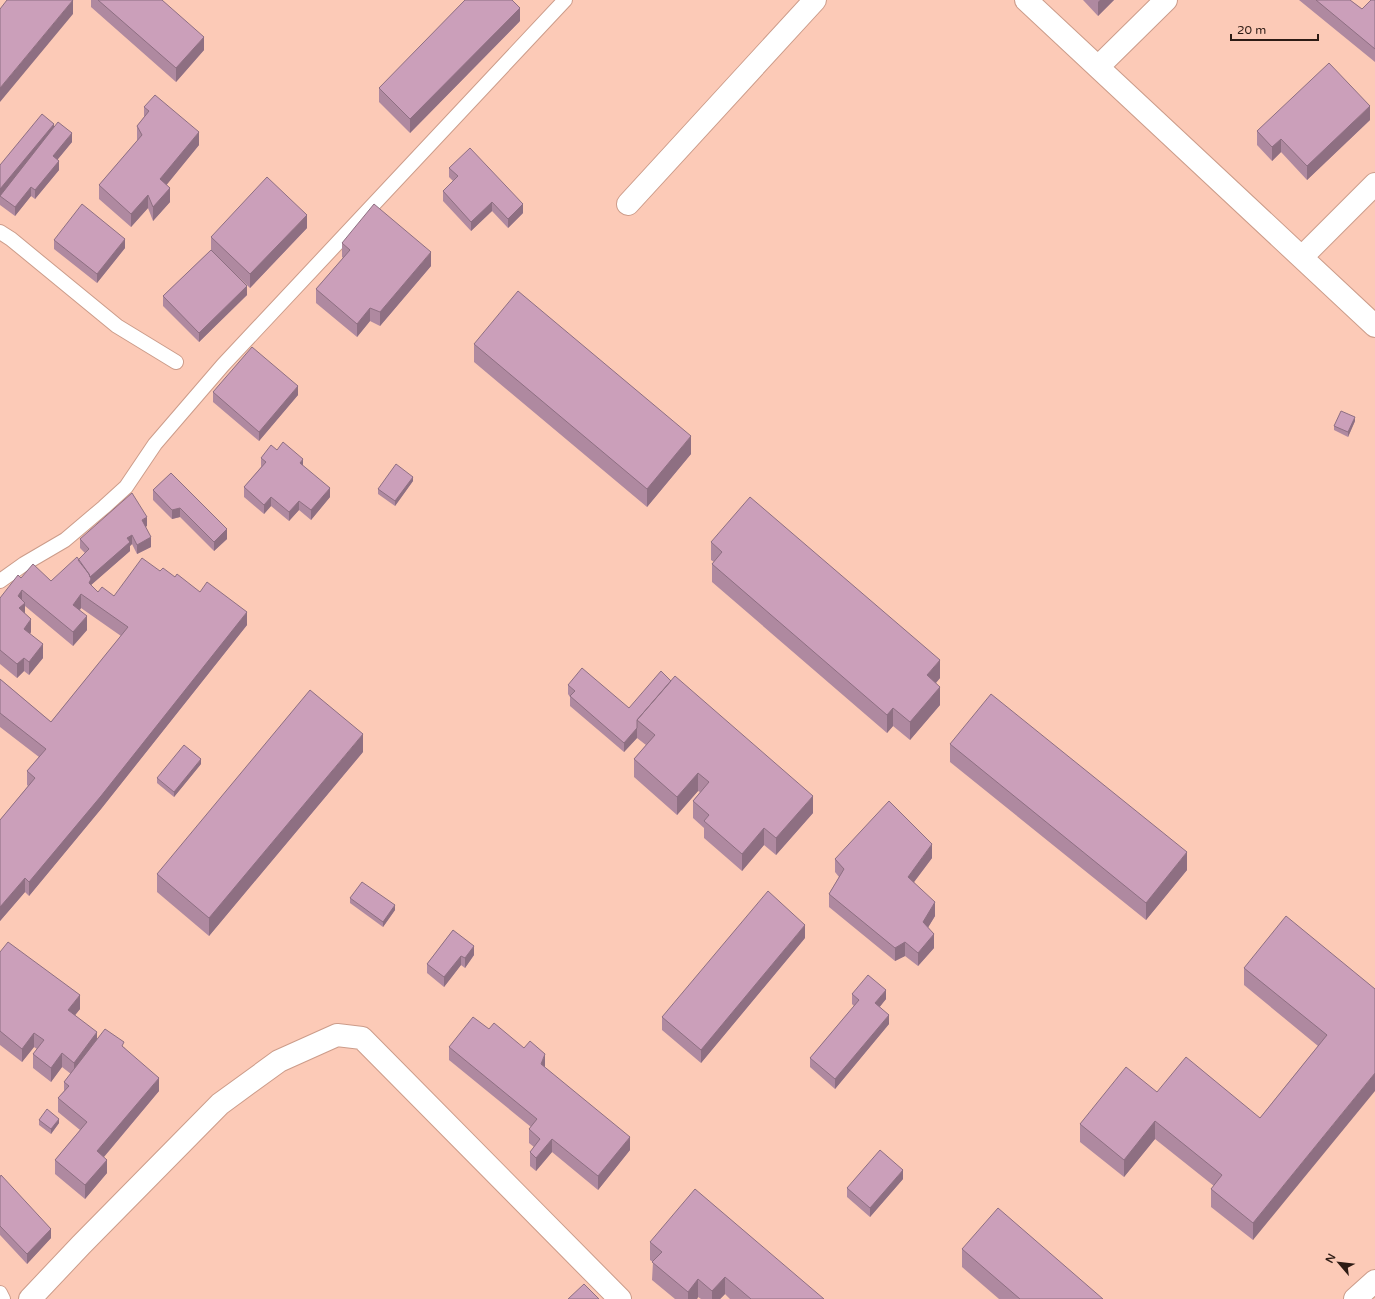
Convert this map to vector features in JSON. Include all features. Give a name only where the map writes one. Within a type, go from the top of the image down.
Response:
[{"type":"street","points":[[628,204],[815,0]]},
{"type":"street","points":[[1026,0],[1375,326]]},
{"type":"street","points":[[1098,67],[1166,0]]},
{"type":"street","points":[[1302,257],[1375,184]]},
{"type":"street","points":[[30,1299],[220,1104],[279,1062],[338,1035],[362,1038],[620,1299]]},
{"type":"street","points":[[1355,1299],[1375,1281]]},
{"type":"lane","points":[[0,581],[24,564],[65,540],[126,487],[155,444],[223,364],[565,0]]},
{"type":"lane","points":[[0,232],[11,239],[117,326],[176,362]]},
{"type":"lane","points":[[0,1293],[3,1299]]},
{"type":"building","points":[[7,0],[73,0],[0,88],[0,9]]},
{"type":"building","points":[[98,0],[162,0],[204,37],[176,68]]},
{"type":"building","points":[[465,0],[512,0],[520,8],[410,119],[379,88]]},
{"type":"building","points":[[1316,0],[1350,0],[1362,9],[1371,0],[1375,0],[1375,49]]},
{"type":"building","points":[[1329,63],[1370,106],[1307,166],[1281,139],[1272,147],[1257,131]]},
{"type":"building","points":[[155,95],[199,132],[160,179],[170,188],[153,207],[148,195],[131,214],[99,185],[142,135],[137,126],[149,111],[144,107]]},
{"type":"building","points":[[42,114],[54,124],[0,189],[0,165]]},
{"type":"building","points":[[58,122],[72,133],[53,156],[59,161],[35,190],[31,187],[15,207],[0,196]]},
{"type":"building","points":[[470,148],[523,204],[508,219],[492,202],[471,222],[443,191],[458,176],[449,168]]},
{"type":"building","points":[[267,177],[307,215],[250,274],[211,237]]},
{"type":"building","points":[[82,204],[125,239],[97,274],[54,240]]},
{"type":"building","points":[[374,204],[431,252],[380,312],[370,308],[357,324],[316,289],[350,250],[342,243]]},
{"type":"building","points":[[211,250],[247,286],[199,333],[163,296]]},
{"type":"building","points":[[518,291],[691,436],[647,489],[474,344]]},
{"type":"building","points":[[252,347],[298,386],[259,432],[213,392]]},
{"type":"building","points":[[1341,411],[1355,417],[1348,432],[1334,426]]},
{"type":"building","points":[[283,442],[303,459],[300,463],[330,488],[311,510],[299,501],[289,512],[271,497],[264,505],[244,487],[266,462],[261,458],[271,445],[277,450]]},
{"type":"building","points":[[396,464],[413,477],[395,501],[378,489]]},
{"type":"building","points":[[171,473],[227,529],[214,542],[180,508],[172,510],[153,490]]},
{"type":"building","points":[[132,493],[147,517],[142,520],[151,537],[137,545],[132,535],[127,538],[130,542],[90,577],[78,560],[89,549],[80,539]]},
{"type":"building","points":[[750,497],[940,660],[927,675],[940,687],[910,722],[893,708],[887,715],[712,564],[722,552],[711,542]]},
{"type":"building","points":[[77,557],[89,574],[91,579],[89,583],[98,592],[102,587],[114,596],[142,558],[160,571],[163,568],[175,577],[177,574],[200,592],[207,582],[247,612],[101,796],[29,882],[25,878],[0,907],[0,820],[35,778],[27,771],[46,749],[0,713],[0,679],[51,722],[128,627],[81,594],[73,605],[87,616],[73,632],[22,590],[18,596],[25,603],[19,608],[31,619],[24,629],[43,644],[29,662],[24,658],[17,664],[0,650],[0,598],[18,575],[21,578],[33,564],[51,581]]},
{"type":"building","points":[[582,668],[629,708],[661,671],[671,681],[637,720],[637,728],[624,743],[570,696],[575,691],[568,685]]},
{"type":"building","points":[[675,676],[813,796],[776,838],[764,828],[742,854],[704,821],[709,815],[693,801],[709,782],[698,773],[677,797],[634,759],[655,735],[637,720]]},
{"type":"building","points":[[310,690],[363,734],[209,918],[157,874]]},
{"type":"building","points":[[991,694],[1187,852],[1146,903],[950,744]]},
{"type":"building","points":[[184,745],[201,759],[174,792],[157,778]]},
{"type":"building","points":[[889,801],[932,844],[908,877],[935,902],[923,922],[934,934],[918,953],[905,942],[895,948],[829,894],[844,869],[835,859]]},
{"type":"building","points":[[362,882],[395,905],[383,922],[350,898]]},
{"type":"building","points":[[768,891],[805,925],[701,1050],[662,1017]]},
{"type":"building","points":[[1286,916],[1375,989],[1375,1073],[1253,1223],[1211,1189],[1222,1175],[1155,1121],[1124,1160],[1080,1124],[1126,1067],[1157,1092],[1186,1057],[1260,1118],[1327,1035],[1244,968]]},
{"type":"building","points":[[453,930],[474,946],[465,958],[461,956],[444,977],[427,964]]},
{"type":"building","points":[[8,942],[80,995],[68,1010],[97,1032],[74,1063],[62,1053],[51,1068],[33,1054],[44,1040],[34,1033],[22,1049],[0,1031],[0,952]]},
{"type":"building","points":[[868,975],[886,990],[875,1003],[889,1015],[835,1079],[810,1058],[859,1000],[852,994]]},
{"type":"building","points":[[473,1017],[489,1029],[494,1023],[524,1048],[530,1041],[545,1054],[541,1064],[630,1137],[598,1176],[552,1139],[536,1158],[530,1152],[540,1139],[529,1129],[537,1119],[449,1047]]},
{"type":"building","points":[[105,1029],[124,1042],[122,1046],[159,1078],[97,1151],[107,1160],[85,1185],[55,1160],[87,1122],[58,1098],[69,1086],[64,1082]]},
{"type":"building","points":[[47,1109],[59,1119],[51,1129],[39,1120]]},
{"type":"building","points":[[880,1150],[903,1170],[870,1208],[847,1188]]},
{"type":"building","points":[[1,1175],[51,1229],[27,1254],[0,1226]]},
{"type":"building","points":[[695,1189],[824,1299],[751,1299],[725,1277],[712,1291],[698,1279],[688,1292],[652,1262],[662,1252],[650,1242]]},
{"type":"building","points":[[998,1208],[1103,1299],[1020,1299],[962,1249]]},
{"type":"building","points":[[584,1284],[599,1299],[568,1299]]}]
